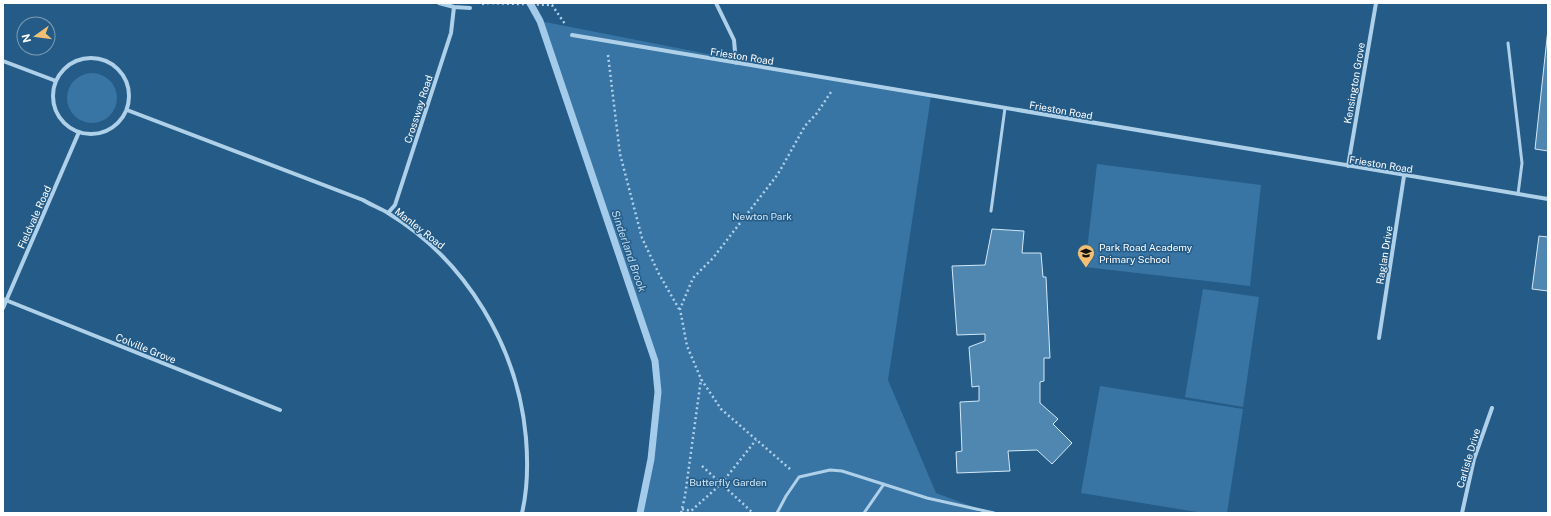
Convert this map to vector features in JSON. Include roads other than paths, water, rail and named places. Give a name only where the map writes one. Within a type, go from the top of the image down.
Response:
[{"type":"street","points":[[438,3],[454,7],[470,8]]},
{"type":"street","points":[[716,3],[734,40],[736,63]]},
{"type":"street","name":"Kensington Grove","points":[[1348,166],[1376,3]]},
{"type":"street","name":"Crossway Road","points":[[388,213],[395,205],[449,40],[454,7]]},
{"type":"street","name":"Frieston Road","points":[[572,35],[606,42],[1548,199]]},
{"type":"street","points":[[86,58],[100,59],[112,64],[122,72],[128,84],[129,97],[127,110],[121,120],[112,128],[102,133],[90,134],[79,132],[68,126],[60,117],[54,106],[53,93],[56,81],[63,70],[74,62],[86,58]]},
{"type":"street","points":[[3,61],[56,81]]},
{"type":"street","name":"Manley Road","points":[[127,110],[363,200],[388,213],[414,232],[443,257],[469,287],[491,320],[506,351],[516,382],[524,420],[528,461],[525,499],[522,513]]},
{"type":"street","name":"Fieldvale Road","points":[[3,308],[4,300],[79,132]]},
{"type":"street","name":"Raglan Drive","points":[[1379,338],[1404,176]]},
{"type":"street","name":"Colville Grove","points":[[4,300],[280,410]]},
{"type":"street","name":"Carlisle Drive","points":[[1462,513],[1474,459],[1492,408]]},
{"type":"lane","points":[[1508,43],[1522,163],[1518,194]]},
{"type":"lane","points":[[991,211],[1005,108]]},
{"type":"lane","points":[[777,513],[799,477],[830,470],[842,471],[927,498],[994,513]]},
{"type":"lane","points":[[864,513],[884,484]]},
{"type":"waterway","name":"Sinderland Brook","points":[[530,3],[540,21],[655,361],[658,392],[651,459],[640,513]]},
{"type":"place","name":"Park Road Academy Primary School","points":[[1086,268]]},
{"type":"park label","name":"Newton Park","points":[[762,216]]},
{"type":"park label","name":"Butterfly Garden","points":[[728,482]]}]
